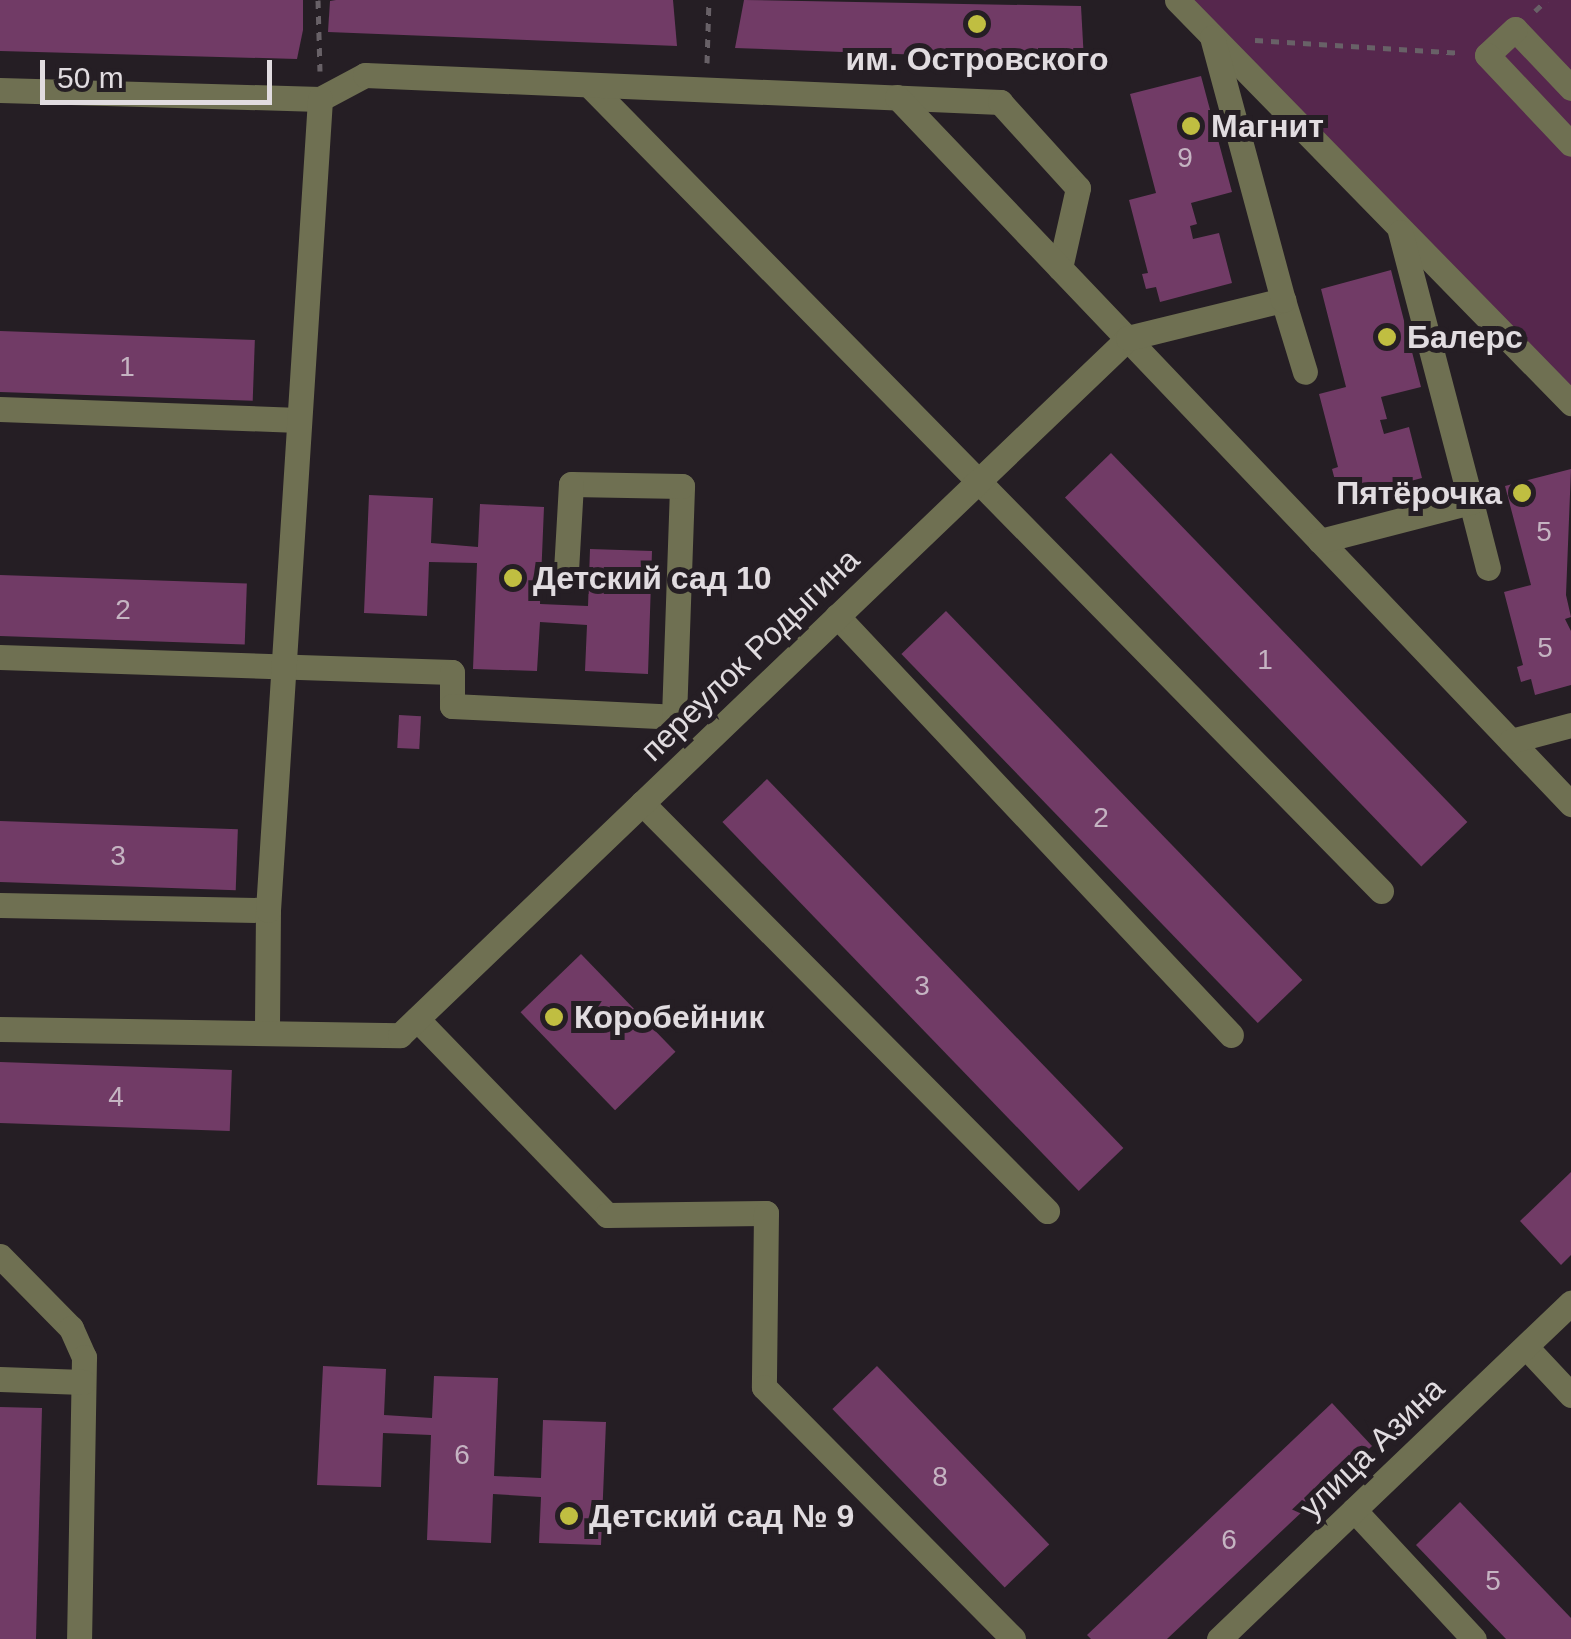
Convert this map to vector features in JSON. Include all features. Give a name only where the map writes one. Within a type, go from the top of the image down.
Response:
[{"type":"street","points":[[1177,0],[1571,403]]},
{"type":"street","points":[[1571,88],[1515,29],[1487,55],[1571,144]]},
{"type":"street","points":[[1212,37],[1304,372]]},
{"type":"street","points":[[0,90],[320,99],[365,76],[1000,102],[1078,188],[1060,268]]},
{"type":"street","points":[[589,85],[1381,891]]},
{"type":"street","points":[[897,97],[1571,804]]},
{"type":"street","points":[[267,1033],[268,910],[320,99]]},
{"type":"street","points":[[1399,227],[1488,568]]},
{"type":"street","points":[[1128,338],[1283,300]]},
{"type":"street","name":"переулок Родыгина","points":[[417,1019],[1128,338]]},
{"type":"street","points":[[0,410],[299,420]]},
{"type":"street","points":[[0,657],[452,672],[452,706],[674,717],[682,486],[571,484],[566,570]]},
{"type":"street","points":[[1320,541],[1471,502]]},
{"type":"street","points":[[836,616],[1231,1035]]},
{"type":"street","points":[[1511,741],[1571,725]]},
{"type":"street","points":[[642,802],[1047,1211]]},
{"type":"street","points":[[0,905],[268,910]]},
{"type":"street","points":[[0,1029],[400,1035],[417,1019],[607,1215],[766,1213],[764,1387],[1013,1639]]},
{"type":"street","points":[[0,1256],[71,1328],[84,1357],[80,1639]]},
{"type":"street","name":"улица Азина","points":[[1218,1639],[1571,1304]]},
{"type":"street","points":[[1526,1346],[1571,1395]]},
{"type":"street","points":[[0,1379],[83,1382]]},
{"type":"street","points":[[1354,1510],[1474,1639]]},
{"type":"path","points":[[318,0],[320,99]]},
{"type":"path","points":[[706,91],[708,0]]},
{"type":"path","points":[[1212,37],[1487,55]]},
{"type":"shaded area","points":[[1177,0],[1571,0],[1571,403]]},
{"type":"building","points":[[0,0],[303,0],[303,30],[297,59],[0,51]]},
{"type":"building","points":[[673,0],[677,46],[328,32],[330,1]]},
{"type":"building","points":[[744,0],[1081,6],[1084,61],[735,48]]},
{"type":"building","points":[[1201,76],[1232,192],[1191,203],[1197,224],[1190,226],[1193,239],[1219,233],[1232,283],[1160,302],[1156,287],[1146,289],[1142,274],[1148,273],[1129,200],[1156,193],[1130,94]]},
{"type":"building","points":[[1391,270],[1421,387],[1381,397],[1387,419],[1380,420],[1384,434],[1409,427],[1422,478],[1350,497],[1346,481],[1336,484],[1332,469],[1338,467],[1319,394],[1346,387],[1321,289]]},
{"type":"building","points":[[0,331],[255,340],[253,401],[0,392]]},
{"type":"building","points":[[1111,453],[1467,822],[1421,866],[1065,497]]},
{"type":"building","points":[[1571,469],[1566,595],[1571,617],[1565,619],[1571,631],[1571,685],[1535,695],[1531,679],[1521,682],[1517,667],[1523,665],[1504,592],[1531,585],[1505,486]]},
{"type":"building","points":[[369,495],[433,498],[431,543],[478,547],[480,504],[544,507],[540,604],[588,606],[590,549],[652,551],[648,674],[585,671],[587,625],[540,622],[537,671],[473,669],[477,563],[429,562],[427,616],[364,613]]},
{"type":"building","points":[[0,575],[247,584],[245,645],[0,636]]},
{"type":"building","points":[[946,611],[1302,980],[1258,1023],[901,654]]},
{"type":"building","points":[[399,715],[421,716],[419,749],[397,748]]},
{"type":"building","points":[[767,779],[1123,1148],[1079,1191],[722,822]]},
{"type":"building","points":[[0,821],[238,829],[236,890],[0,882]]},
{"type":"building","points":[[581,954],[675,1052],[615,1110],[521,1012]]},
{"type":"building","points":[[0,1062],[232,1070],[230,1131],[0,1123]]},
{"type":"building","points":[[1571,1172],[1571,1255],[1561,1265],[1520,1221]]},
{"type":"building","points":[[323,1366],[386,1369],[384,1415],[432,1418],[434,1376],[498,1378],[494,1476],[541,1478],[543,1420],[606,1422],[601,1545],[539,1543],[541,1497],[493,1494],[491,1543],[427,1540],[431,1435],[383,1433],[381,1487],[317,1485]]},
{"type":"building","points":[[877,1366],[1049,1544],[1005,1587],[832,1409]]},
{"type":"building","points":[[1332,1403],[1372,1446],[1167,1639],[1091,1639],[1087,1635]]},
{"type":"building","points":[[0,1407],[42,1408],[36,1639],[0,1639]]},
{"type":"building","points":[[1460,1502],[1571,1618],[1571,1639],[1506,1639],[1416,1545]]},
{"type":"place","name":"им. Островского","points":[[977,24]]},
{"type":"place","name":"Магнит","points":[[1191,126]]},
{"type":"place","name":"Балерс","points":[[1387,337]]},
{"type":"place","name":"Пятёрочка","points":[[1522,493]]},
{"type":"place","name":"Детский сад 10","points":[[513,578]]},
{"type":"place","name":"Коробейник","points":[[554,1017]]},
{"type":"place","name":"Детский сад № 9","points":[[569,1516]]}]
